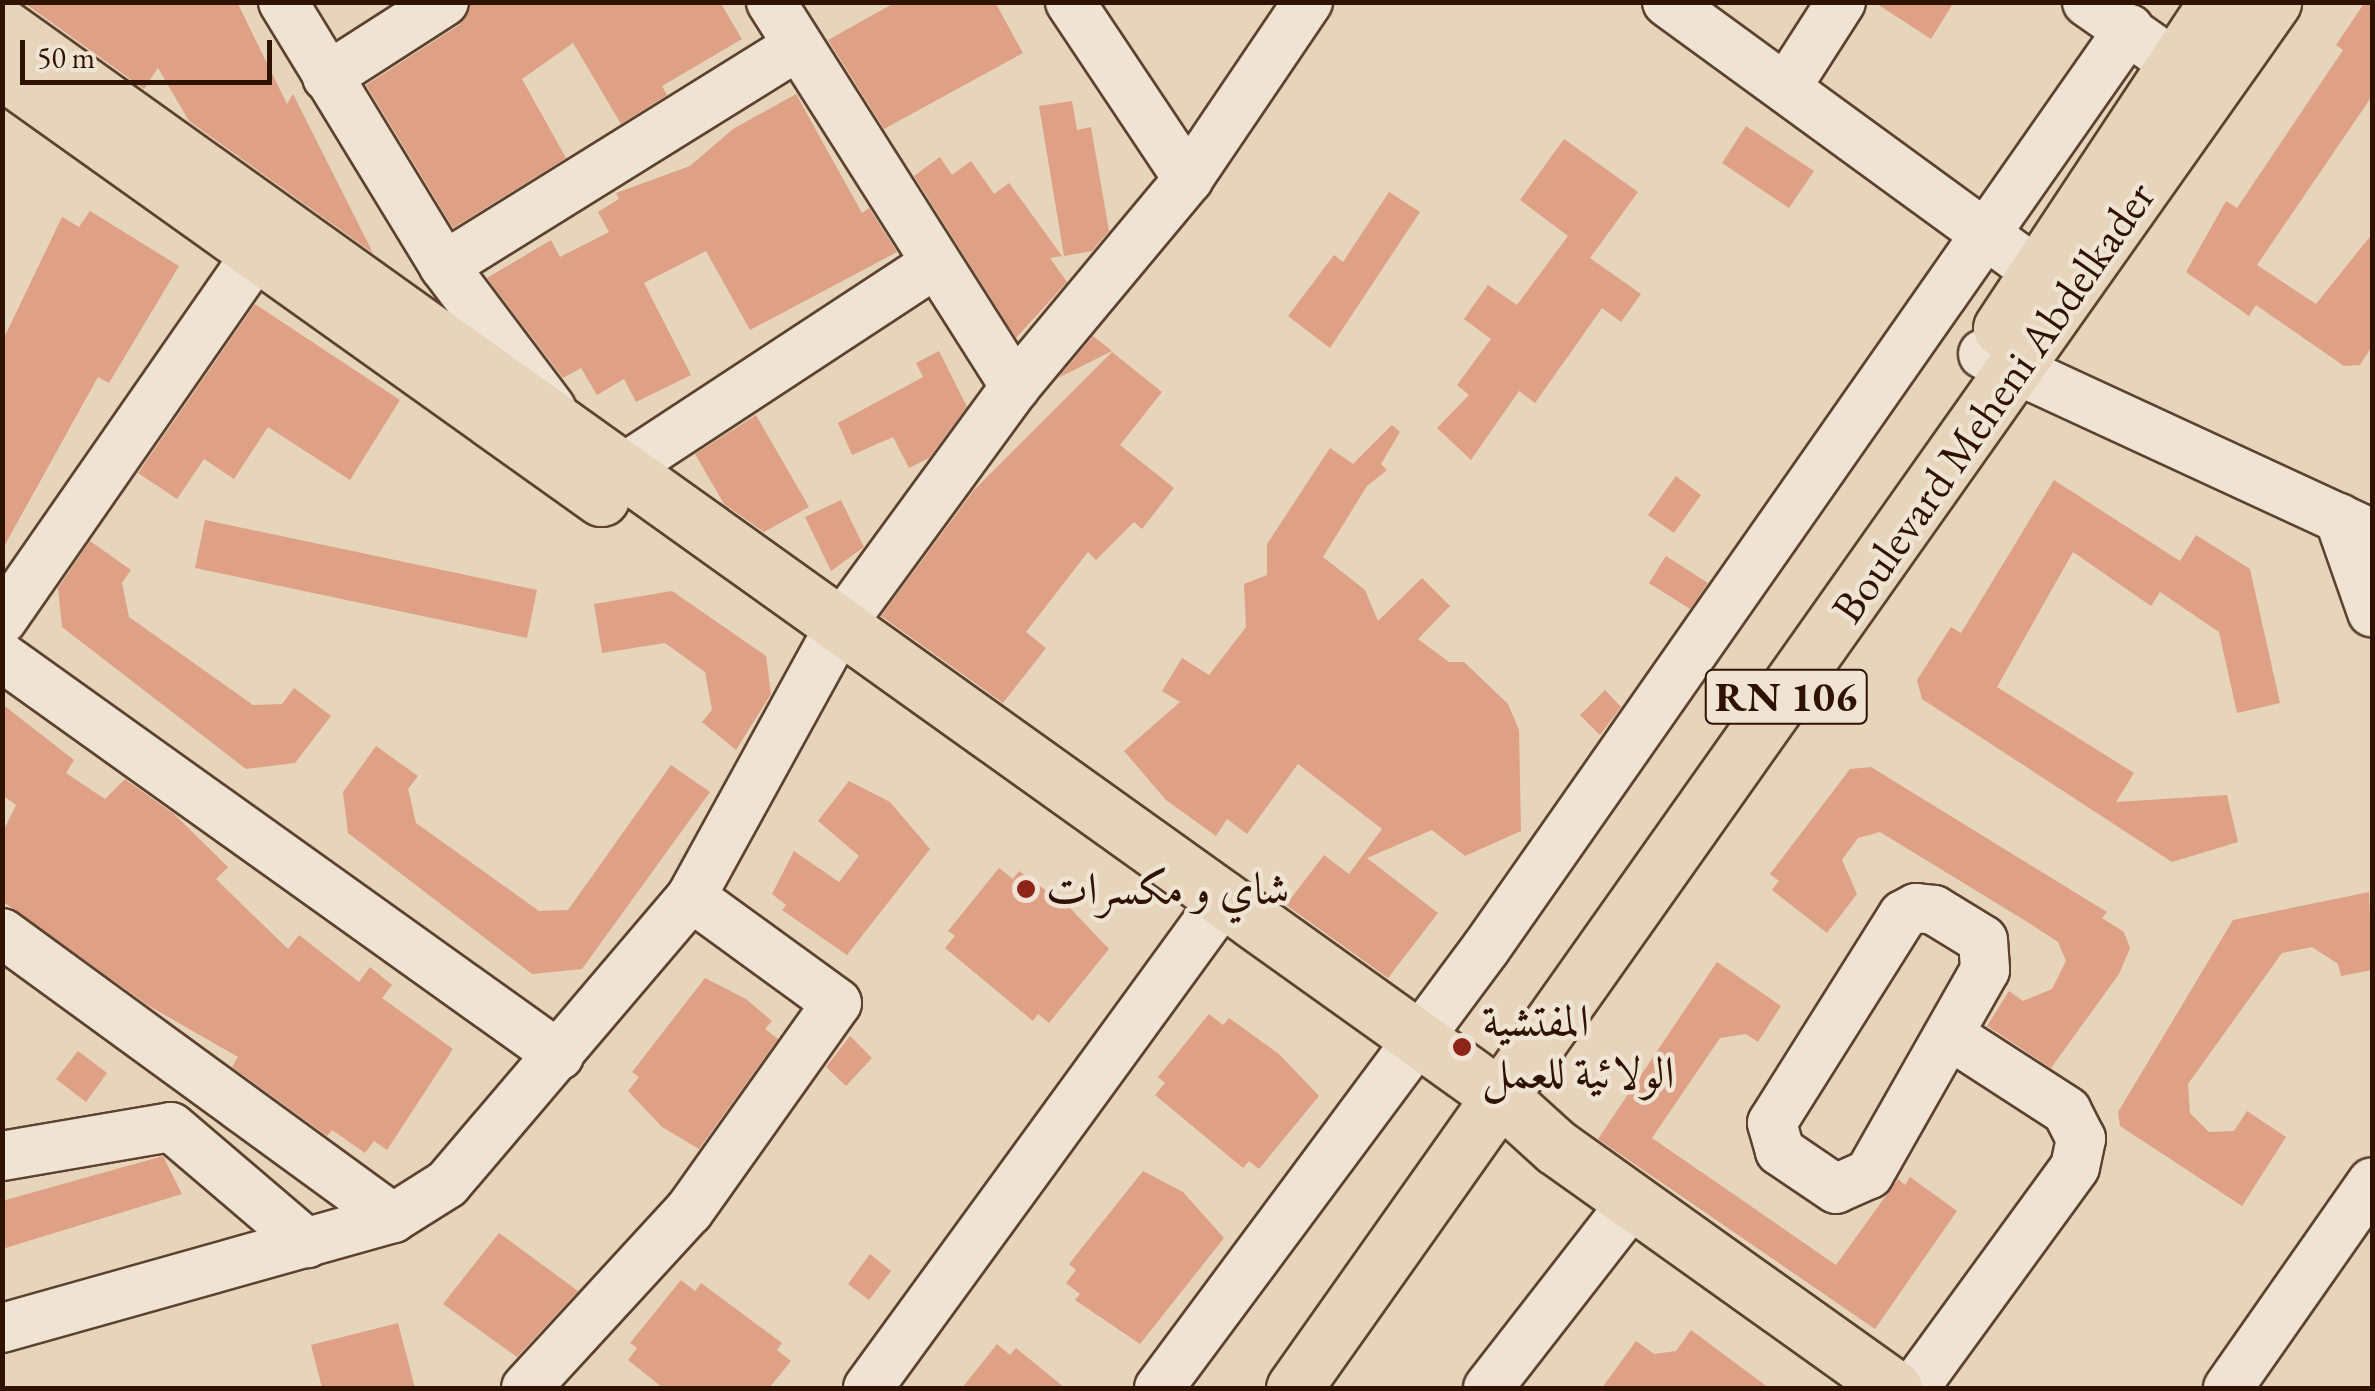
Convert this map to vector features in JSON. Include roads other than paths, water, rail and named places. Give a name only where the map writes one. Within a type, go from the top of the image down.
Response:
[{"type":"main road","points":[[1998,364],[2038,272],[2216,2]]},
{"type":"main road","name":"Boulevard Meheni Abdelkader","points":[[1294,1388],[1480,1101],[1998,364],[2274,2]]},
{"type":"main road","points":[[2,26],[624,468],[832,639]]},
{"type":"main road","points":[[2,71],[254,257],[832,639],[1407,1054],[1556,1146],[1894,1388]]},
{"type":"main road","name":"Boulevard Meheni Abdelkader","points":[[1253,1388],[1480,1101]]},
{"type":"street","points":[[284,2],[444,266],[565,426]]},
{"type":"street","points":[[327,77],[444,2]]},
{"type":"street","points":[[771,2],[931,266],[1015,388]]},
{"type":"street","points":[[1070,2],[1188,179]]},
{"type":"street","points":[[2,1328],[393,1218],[447,1184],[691,897],[832,639],[1015,388],[1188,179],[1308,2]]},
{"type":"street","points":[[1667,2],[1788,86],[2038,272]]},
{"type":"street","points":[[1788,86],[1841,2]]},
{"type":"street","points":[[2087,2],[2175,65]]},
{"type":"street","points":[[1158,1388],[1407,1054],[2129,29]]},
{"type":"street","points":[[444,266],[796,47]]},
{"type":"street","points":[[2,620],[254,257]]},
{"type":"street","points":[[624,468],[931,266]]},
{"type":"street","points":[[1998,364],[2363,527],[2372,612]]},
{"type":"street","points":[[2,658],[558,1055]]},
{"type":"street","points":[[526,1388],[689,1211],[837,1003],[691,897]]},
{"type":"street","points":[[1916,908],[1934,910],[1983,940],[1988,955],[1951,1036],[1859,1185],[1836,1189],[1773,1140],[1779,1104],[1916,908]]},
{"type":"street","points":[[868,1388],[1212,915]]},
{"type":"street","points":[[2,933],[393,1218]]},
{"type":"street","points":[[1914,1388],[2075,1167],[2081,1139],[2067,1110],[1951,1036]]},
{"type":"street","points":[[2,1156],[171,1127],[307,1243]]},
{"type":"street","points":[[2228,1388],[2372,1182]]},
{"type":"street","points":[[1488,1388],[1634,1202]]},
{"type":"place","name":"شاي و مكسرات","points":[[1026,889]]},
{"type":"place","name":"المفتشية الولائية للعمل","points":[[1462,1047]]}]
